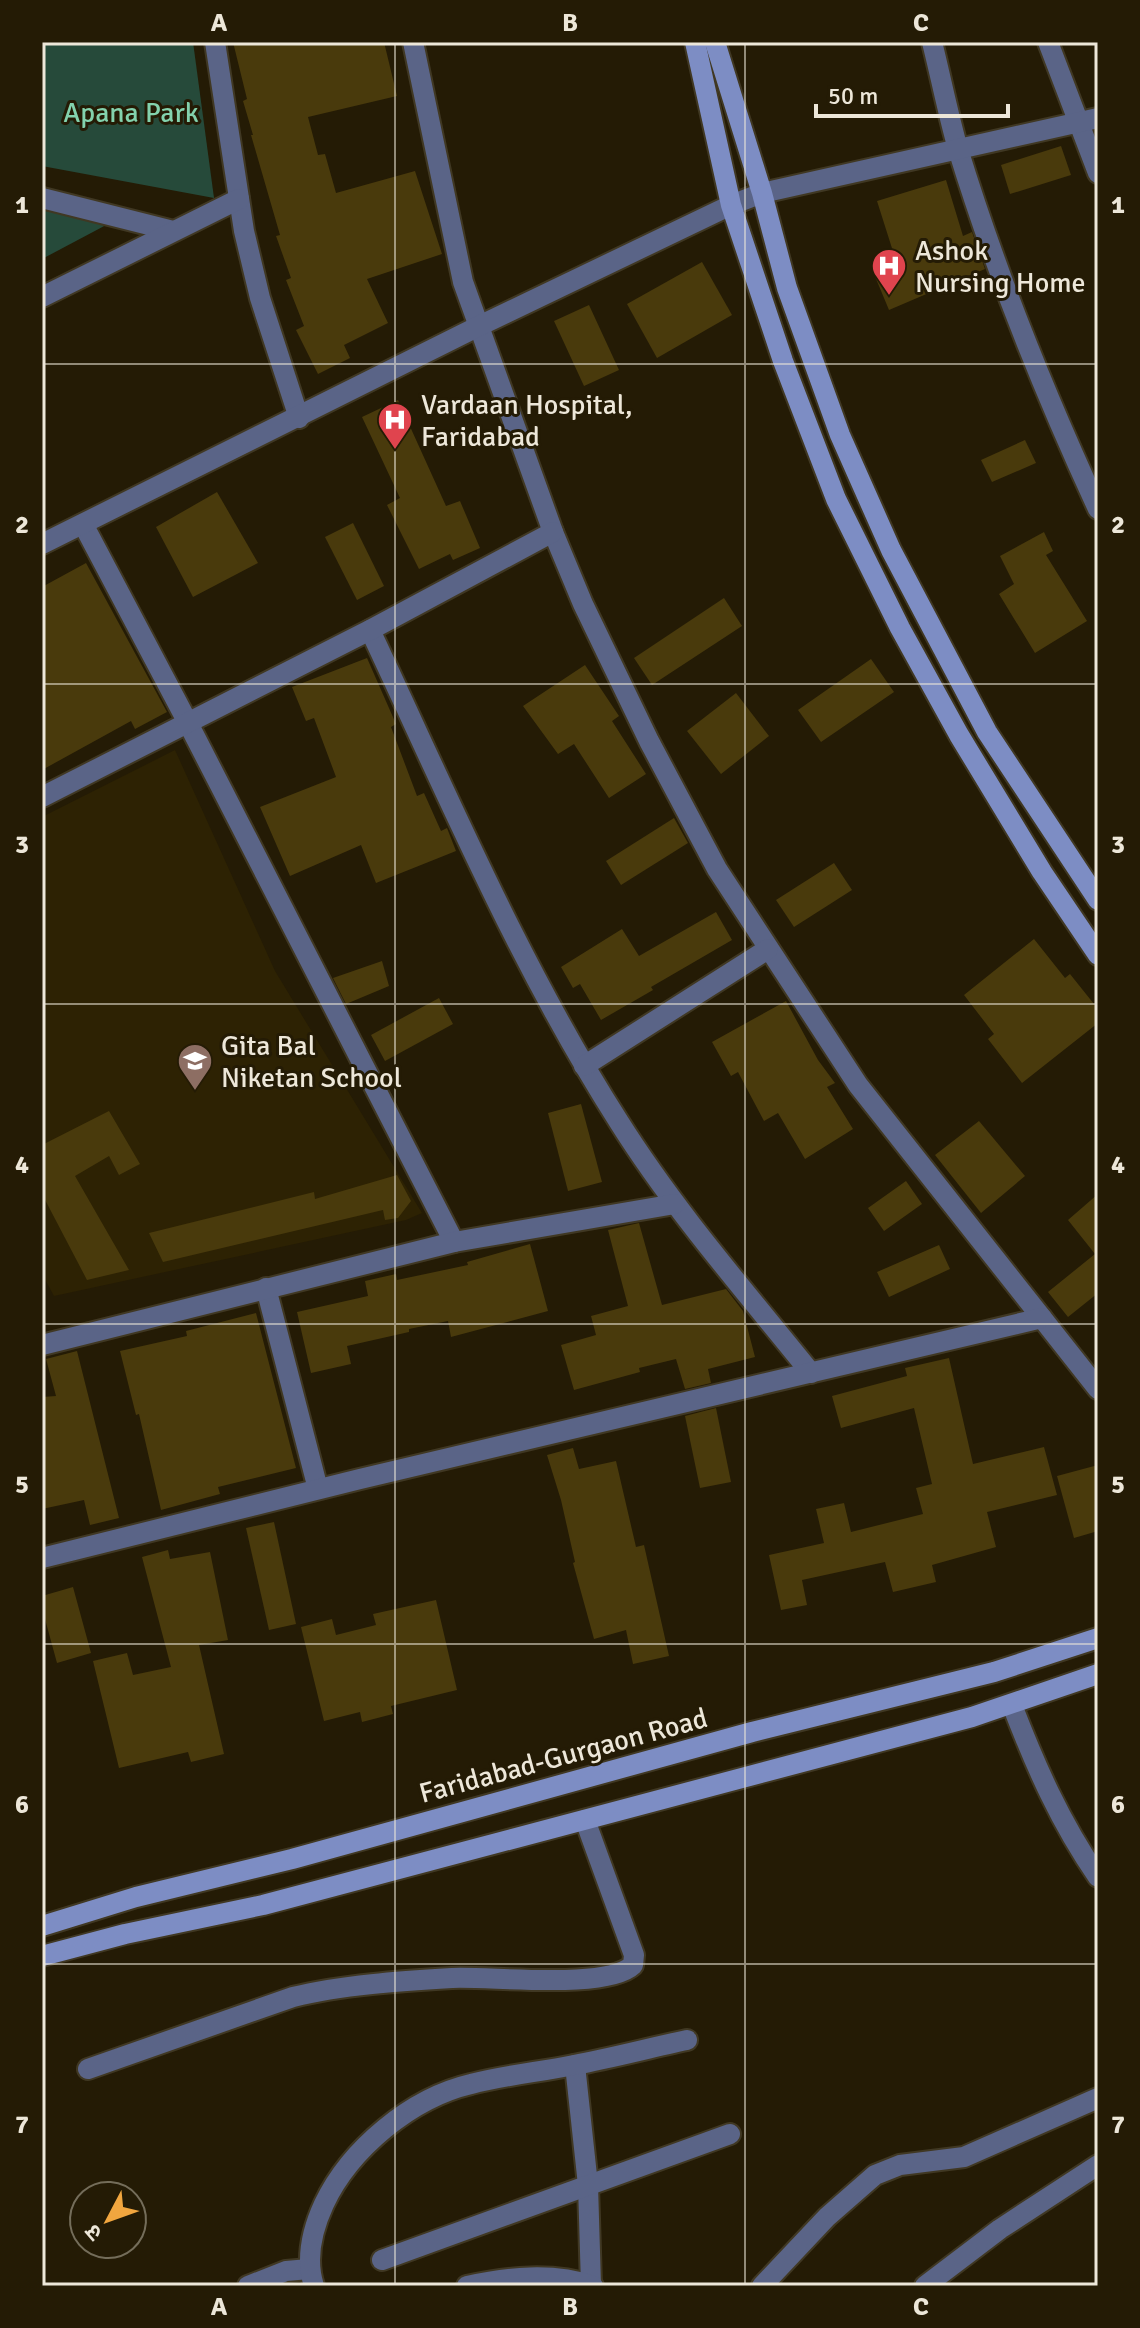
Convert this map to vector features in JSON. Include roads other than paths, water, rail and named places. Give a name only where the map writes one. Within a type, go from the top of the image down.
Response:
[{"type":"main road","points":[[695,42],[731,205],[783,361],[836,499],[900,628],[959,735],[1042,872],[1098,955]]},
{"type":"main road","points":[[715,42],[762,193],[787,288],[840,435],[891,550],[987,732],[1098,900]]},
{"type":"main road","name":"Faridabad-Gurgaon Road","points":[[42,1926],[136,1897],[292,1859],[752,1732],[994,1672],[1098,1638]]},
{"type":"main road","points":[[42,1956],[125,1934],[263,1905],[585,1820],[1012,1705],[1098,1674]]},
{"type":"street","points":[[215,42],[239,199],[260,298],[299,418]]},
{"type":"street","points":[[413,42],[463,282],[553,532],[583,604],[649,741],[717,869],[858,1085],[1098,1389]]},
{"type":"street","points":[[932,42],[958,148],[1013,311],[1098,509]]},
{"type":"street","points":[[1048,42],[1088,120],[1098,173]]},
{"type":"street","points":[[42,544],[479,326],[731,205],[762,193],[1088,120]]},
{"type":"street","points":[[42,198],[173,231]]},
{"type":"street","points":[[42,297],[239,199]]},
{"type":"street","points":[[83,524],[454,1242]]},
{"type":"street","points":[[42,797],[370,630],[553,532]]},
{"type":"street","points":[[370,630],[516,942],[584,1066],[620,1125],[675,1204],[811,1373]]},
{"type":"street","points":[[584,1066],[768,949]]},
{"type":"street","points":[[42,1345],[454,1242],[675,1204]]},
{"type":"street","points":[[266,1288],[318,1489]]},
{"type":"street","points":[[42,1558],[318,1489],[1042,1318]]},
{"type":"street","points":[[1012,1705],[1042,1782],[1062,1821],[1098,1877]]},
{"type":"street","points":[[88,2069],[321,1990],[456,1978],[585,1979],[624,1973],[633,1965],[634,1955],[585,1820]]},
{"type":"street","points":[[248,2286],[286,2271],[312,2278],[313,2233],[331,2189],[347,2165],[392,2125],[427,2102],[470,2084],[687,2040]]},
{"type":"street","points":[[467,2286],[520,2277],[569,2279],[592,2285],[588,2185],[575,2065]]},
{"type":"street","points":[[762,2286],[827,2217],[875,2175],[900,2165],[964,2157],[1098,2098]]},
{"type":"street","points":[[382,2260],[730,2134]]},
{"type":"street","points":[[925,2286],[1000,2229],[1098,2165]]},
{"type":"place","name":"Ashok Nursing Home","points":[[889,297]]},
{"type":"place","name":"Vardaan Hospital, Faridabad","points":[[395,451]]},
{"type":"place","name":"Gita Bal Niketan School","points":[[195,1092]]},
{"type":"park label","name":"Apana Park","points":[[131,112]]}]
